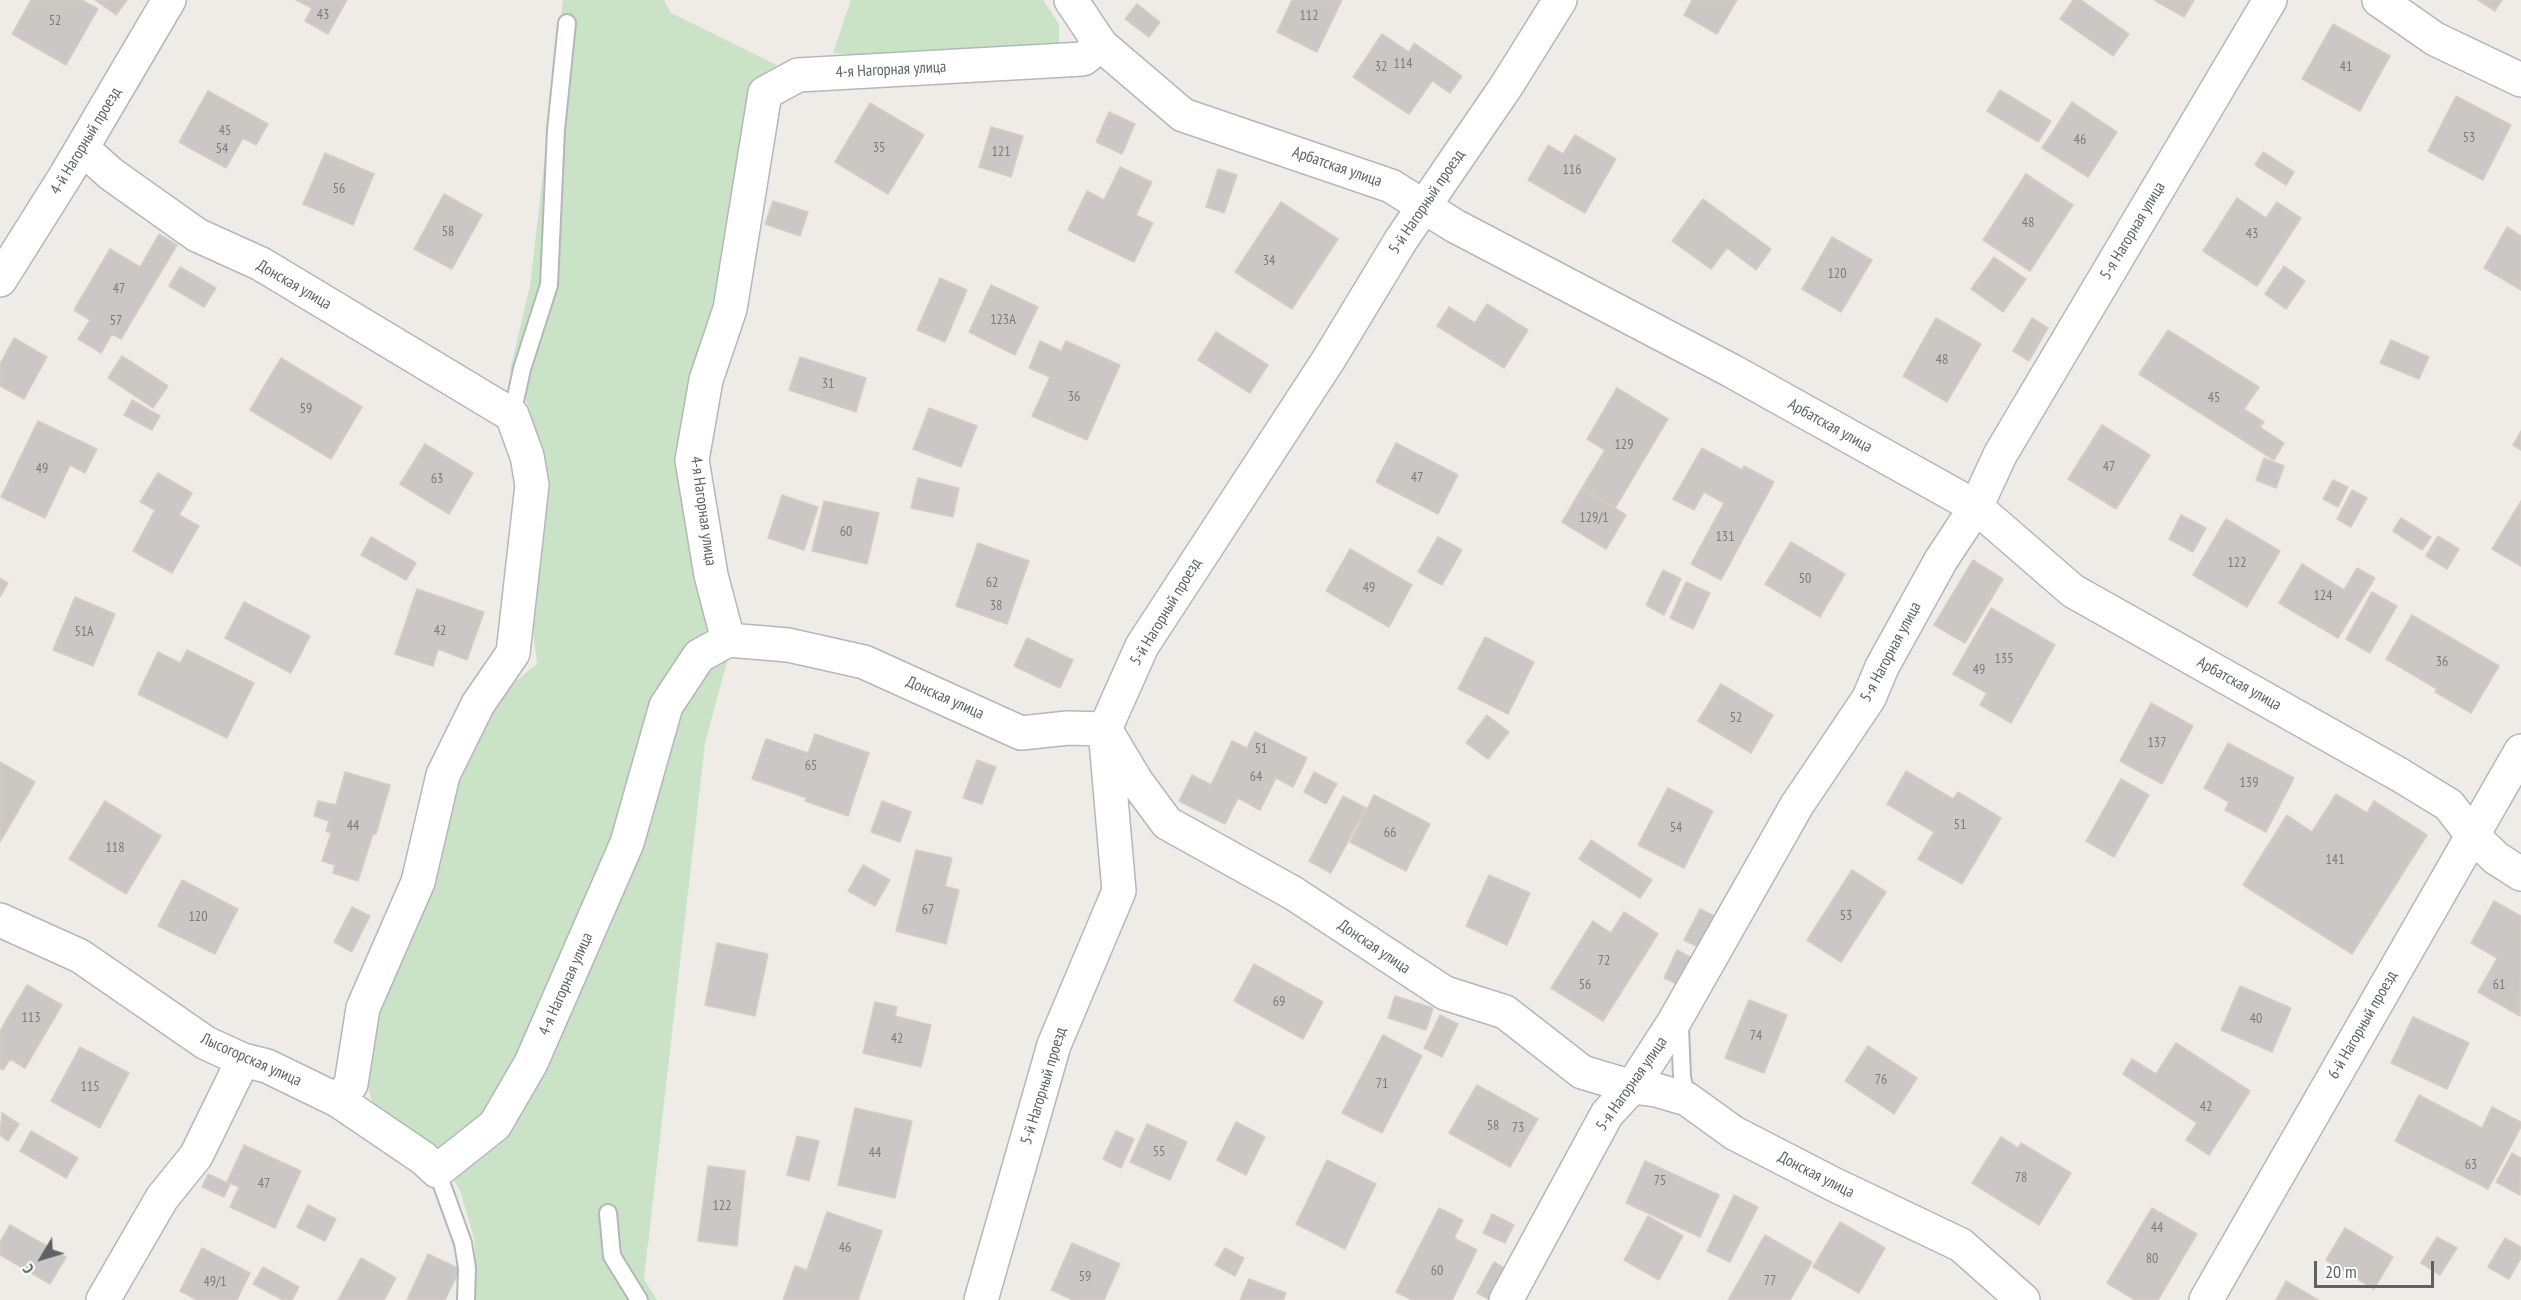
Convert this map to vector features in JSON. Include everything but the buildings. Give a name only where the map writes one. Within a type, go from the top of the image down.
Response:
[{"type":"street","name":"4-й Нагорный проезд","points":[[0,280],[82,148],[169,0]]},
{"type":"street","points":[[1071,0],[1101,45]]},
{"type":"street","name":"5-й Нагорный проезд","points":[[981,1300],[1054,1045],[1119,891],[1105,729],[1142,646],[1329,359],[1422,207],[1507,86],[1560,0]]},
{"type":"street","name":"5-я Нагорная улица","points":[[1506,1300],[1607,1114],[1632,1087],[1674,1022],[1797,805],[1869,698],[1882,667],[1941,560],[1976,507],[2000,455],[2270,0]]},
{"type":"street","points":[[2379,0],[2435,39],[2521,80]]},
{"type":"street","name":"Арбатская улица","points":[[1101,45],[1183,115],[1391,186],[1422,207],[1732,371],[1976,507],[2073,591],[2400,775],[2449,806],[2472,835],[2496,858],[2521,874]]},
{"type":"street","name":"4-я Нагорная улица","points":[[436,1171],[495,1125],[531,1063],[627,843],[666,706],[699,656],[728,640],[711,575],[692,459],[706,380],[730,309],[765,93],[798,75],[1083,59],[1101,45]]},
{"type":"street","name":"Донская улица","points":[[82,148],[111,174],[197,235],[261,264],[512,415]]},
{"type":"street","points":[[339,1101],[351,1084],[363,1008],[418,882],[442,775],[478,704],[513,652],[532,485],[527,456],[512,415]]},
{"type":"street","name":"Донская улица","points":[[728,640],[788,645],[864,662],[1021,733],[1068,728],[1105,729],[1136,781],[1167,823],[1293,893],[1444,993],[1505,1012],[1582,1072],[1632,1087],[1656,1090],[1687,1099],[1734,1133],[1833,1184],[1961,1245],[2023,1300]]},
{"type":"street","name":"6-й Нагорный проезд","points":[[2206,1300],[2521,751]]},
{"type":"street","name":"Лысогорская улица","points":[[0,920],[80,956],[206,1043],[243,1060],[267,1066],[339,1101],[423,1158],[436,1171]]},
{"type":"street","points":[[103,1300],[162,1198],[196,1156],[243,1060]]},
{"type":"lane","points":[[512,415],[522,369],[549,285],[556,130],[567,23]]},
{"type":"lane","points":[[1674,1022],[1680,1028],[1682,1077],[1687,1099]]},
{"type":"lane","points":[[436,1171],[463,1243],[467,1268],[466,1300]]},
{"type":"lane","points":[[608,1213],[612,1256],[639,1300]]},
{"type":"green space","points":[[563,0],[664,0],[671,13],[777,65],[749,88],[722,307],[692,380],[728,658],[705,743],[644,1279],[657,1300],[475,1300],[474,1239],[460,1190],[441,1161],[424,1142],[372,1103],[367,1084],[376,1013],[452,774],[489,703],[537,664],[533,632],[544,481],[540,445],[523,390],[510,370],[530,286]]},
{"type":"green space","points":[[851,0],[1043,0],[1059,24],[1059,44],[933,60],[833,53]]}]
